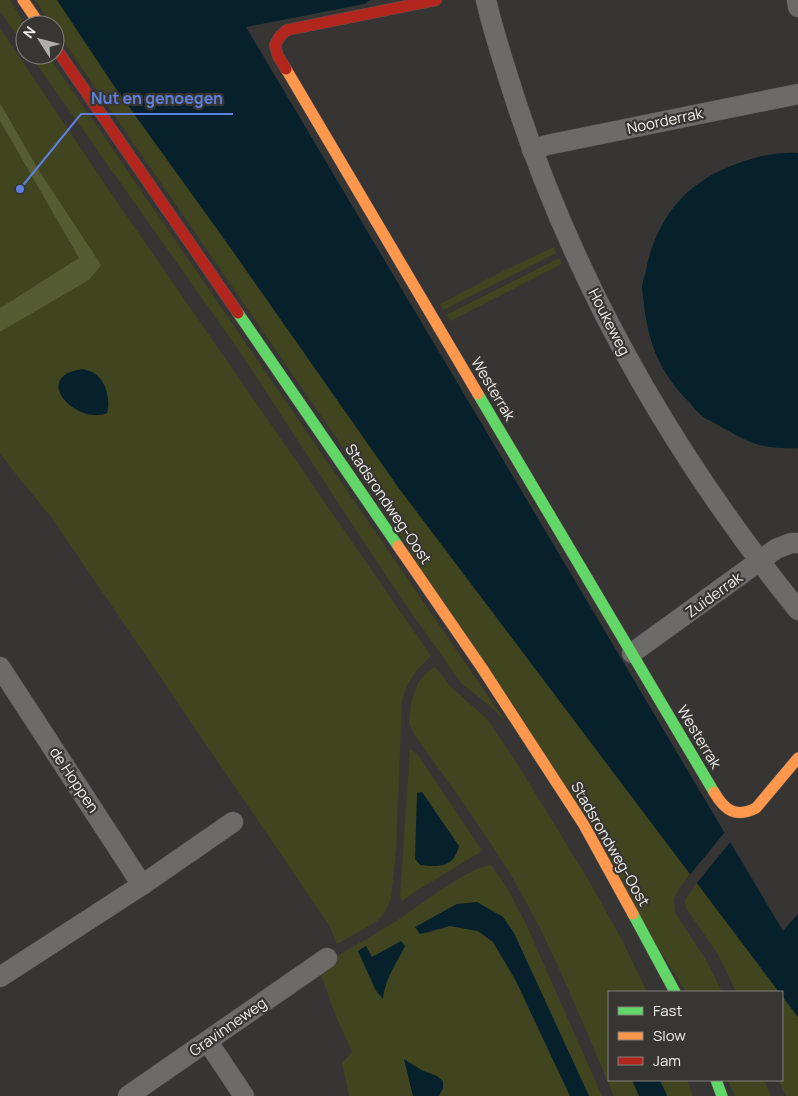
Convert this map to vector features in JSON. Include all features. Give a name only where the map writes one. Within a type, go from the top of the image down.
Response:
[{"type":"main road","points":[[23,0],[33,15]]},
{"type":"main road","name":"Westerrak","points":[[436,0],[287,30],[280,36],[276,45],[278,56],[717,797],[727,809],[737,815],[748,813],[756,808],[798,758]]},
{"type":"main road","name":"Stadsrondweg-Oost","points":[[65,61],[477,660],[534,747],[584,825],[673,991]]},
{"type":"main road","points":[[716,1081],[722,1096]]},
{"type":"street","name":"Houkeweg","points":[[486,0],[532,150],[573,249],[602,311],[627,358],[686,458],[759,562],[798,610]]},
{"type":"street","points":[[796,0],[798,7]]},
{"type":"street","name":"Noorderrak","points":[[532,150],[547,145],[798,94]]},
{"type":"street","name":"Zuiderrak","points":[[632,653],[776,549],[790,543],[798,543]]},
{"type":"street","name":"de Hoppen","points":[[2,674],[142,885]]},
{"type":"street","points":[[0,977],[142,885],[233,822]]},
{"type":"street","name":"Gravinneweg","points":[[128,1096],[326,958]]},
{"type":"street","points":[[208,1042],[244,1096]]},
{"type":"green space","points":[[0,0],[10,0],[19,15],[15,15],[15,33],[0,11]]},
{"type":"green space","points":[[35,0],[103,0],[454,561],[690,874],[674,899],[675,913],[708,963],[722,991],[685,991],[366,481],[65,44],[65,15],[45,15]]},
{"type":"green space","points":[[0,28],[15,50],[15,65],[25,65],[117,202],[431,656],[412,676],[402,702],[396,850],[391,898],[384,914],[376,922],[337,944],[329,925],[54,521],[0,454],[0,332],[89,280],[100,265],[38,169],[0,103]],"holes":[[[94,373],[104,386],[108,397],[107,413]]]},
{"type":"green space","points":[[37,65],[55,65],[505,721],[490,706],[461,683],[390,582],[238,349]]},
{"type":"green space","points":[[0,103],[38,169],[101,265],[89,280],[0,332],[0,308],[79,258],[0,121]]},
{"type":"green space","points":[[0,121],[79,258],[0,308]]},
{"type":"green space","points":[[554,247],[556,253],[443,310],[440,304]]},
{"type":"green space","points":[[559,258],[562,264],[450,321],[446,315]]},
{"type":"green space","points":[[435,667],[451,687],[487,719],[518,765],[592,886],[623,942],[647,991],[608,991],[608,1081],[632,1081],[639,1096],[614,1096],[581,1017],[519,889],[482,830],[414,734],[409,723],[411,703],[418,683],[427,672]]},
{"type":"green space","points":[[410,749],[417,754],[481,849],[479,853],[402,901],[400,896]]},
{"type":"green space","points":[[491,865],[506,886],[526,924],[602,1096],[589,1096],[509,925],[457,904],[416,927],[428,933],[450,926],[478,931],[493,942],[516,981],[570,1096],[439,1096],[443,1088],[437,1076],[421,1070],[404,1059],[413,1096],[349,1096],[342,1063],[352,1052],[335,1014],[321,975],[333,967],[331,960],[398,920],[457,880],[482,867]],"holes":[[[366,946],[372,957],[401,953],[391,969],[385,986]]]},
{"type":"green space","points":[[697,882],[778,991],[736,991],[719,956],[686,908],[685,900]]},
{"type":"green space","points":[[783,997],[798,1017],[798,1096],[786,1096],[778,1081],[783,1081]]},
{"type":"green space","points":[[660,1081],[687,1081],[693,1096],[667,1096]]},
{"type":"green space","points":[[728,1081],[764,1081],[771,1096],[735,1096]]},
{"type":"water","points":[[57,0],[371,0],[364,4],[246,27],[783,931],[798,914],[798,1017],[783,997],[783,991],[778,991],[398,487],[114,86]]},
{"type":"water","points":[[798,153],[798,448],[775,448],[748,441],[705,418],[680,392],[664,370],[653,347],[646,320],[642,287],[652,247],[659,230],[668,215],[691,189],[721,170],[760,156]]},
{"type":"water","points":[[83,369],[94,373],[102,381],[108,397],[107,413],[95,415],[83,413],[72,407],[59,389],[60,381],[67,373]]},
{"type":"water","points":[[422,792],[459,846],[453,859],[440,866],[420,865],[415,859],[417,793]]},
{"type":"water","points":[[477,902],[503,917],[514,933],[589,1096],[570,1096],[516,981],[493,942],[478,931],[450,926],[420,934],[415,927],[457,904]]},
{"type":"water","points":[[401,941],[405,946],[389,977],[383,999],[376,991],[358,951],[366,946],[372,957]]},
{"type":"water","points":[[404,1059],[443,1081],[443,1088],[439,1096],[413,1096]]},
{"type":"water","points":[[632,1081],[660,1081],[667,1096],[639,1096]]},
{"type":"pier","points":[[725,832],[732,840],[696,884],[689,876]]},
{"type":"traffic: fast","points":[[238,313],[398,546]]},
{"type":"traffic: fast","points":[[478,394],[714,792]]},
{"type":"traffic: fast","points":[[633,914],[674,991]]},
{"type":"traffic: fast","points":[[716,1081],[722,1096]]},
{"type":"traffic: slow","points":[[23,0],[33,15]]},
{"type":"traffic: slow","points":[[286,69],[478,394]]},
{"type":"traffic: slow","points":[[398,546],[482,668],[584,825],[633,914]]},
{"type":"traffic: slow","points":[[714,792],[722,804],[732,811],[749,811],[756,808],[798,758]]},
{"type":"traffic: jam","points":[[286,69],[278,56],[275,45],[280,36],[287,30],[436,0]]},
{"type":"traffic: jam","points":[[65,62],[238,313]]},
{"type":"place","name":"Nut en genoegen","points":[[20,189]]}]
